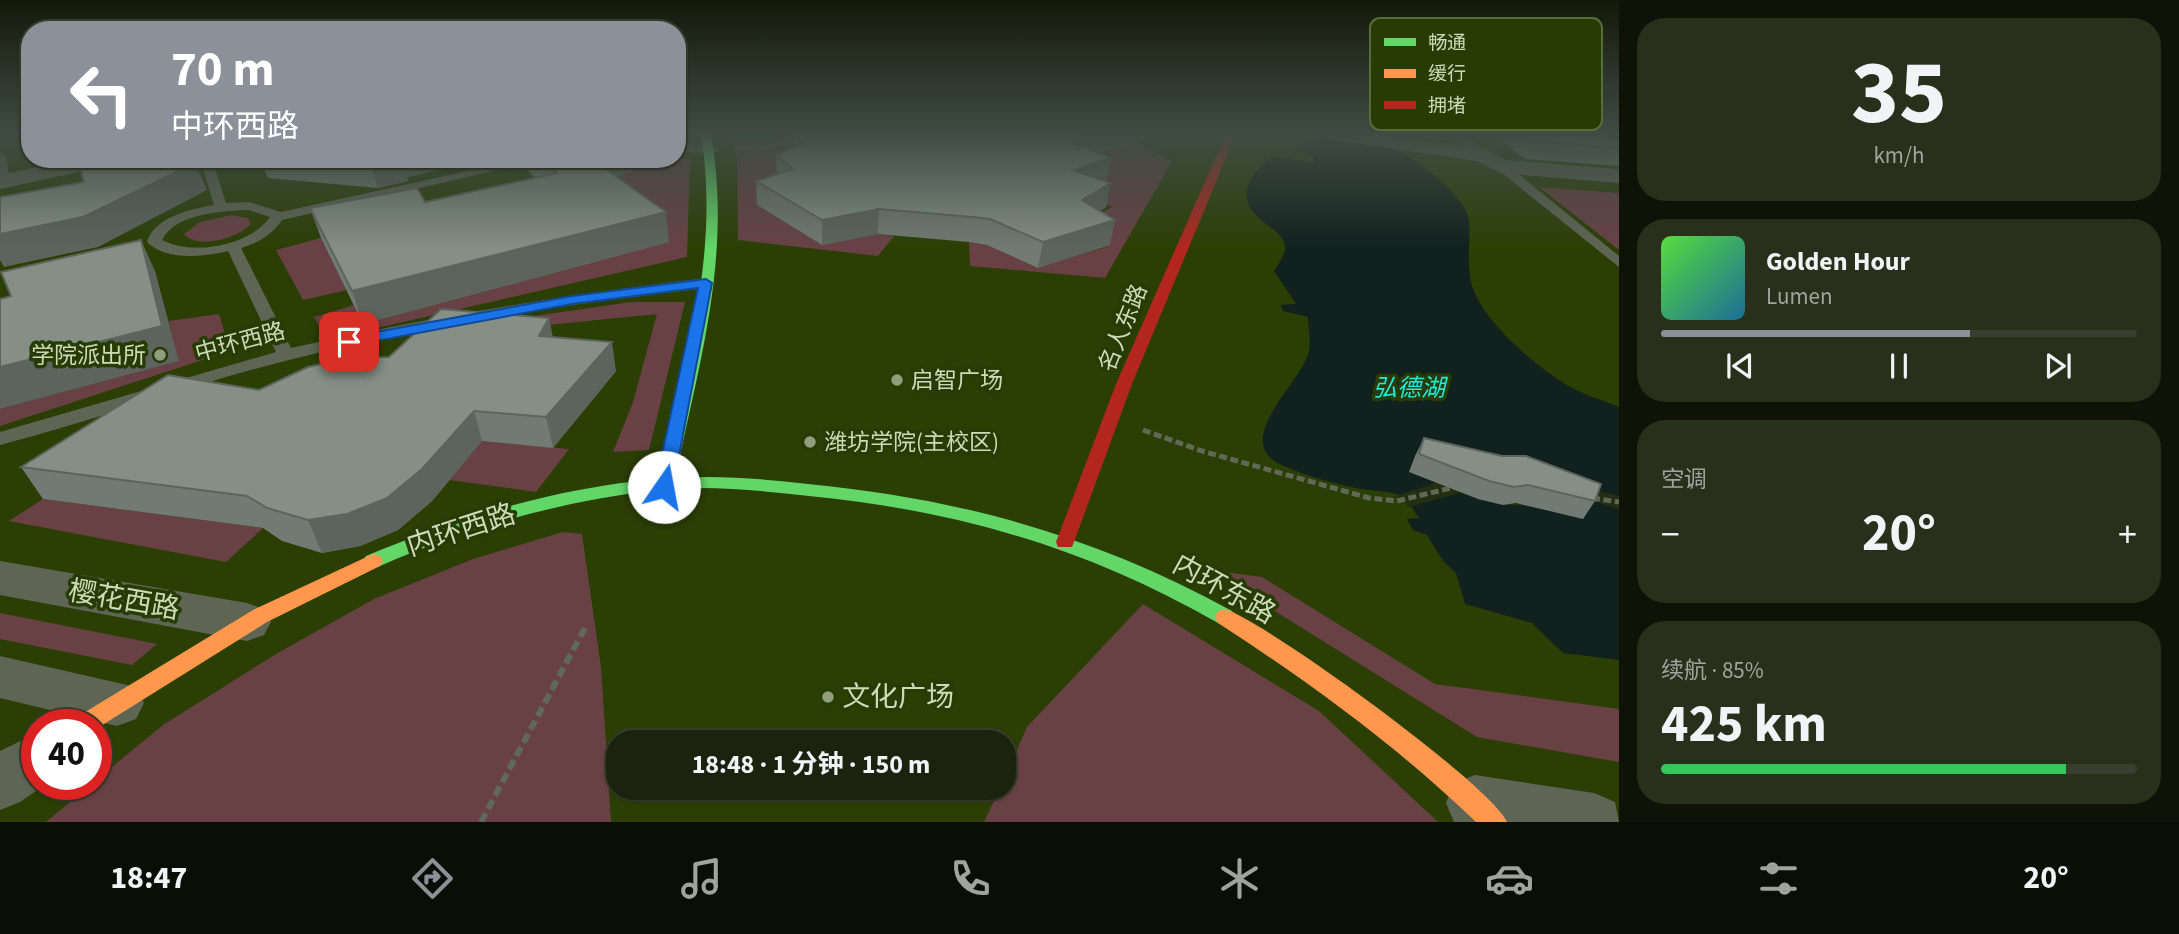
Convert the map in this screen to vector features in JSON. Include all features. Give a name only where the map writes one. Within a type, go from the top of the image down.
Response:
[{"type":"street","points":[[2,181],[43,172]]},
{"type":"street","points":[[664,487],[706,283],[715,195],[714,172]]},
{"type":"street","name":"名人东路","points":[[1065,542],[1144,335],[1214,172]]},
{"type":"street","points":[[1590,172],[1619,176]]},
{"type":"street","name":"内环西路","points":[[109,709],[247,622],[359,564],[476,522],[579,496],[708,482],[880,495]]},
{"type":"street","name":"内环东路","points":[[880,495],[993,518],[1065,542],[1177,590],[1268,643],[1401,742],[1484,812]]},
{"type":"street","name":"樱花西路","points":[[0,578],[247,622]]},
{"type":"street","points":[[0,677],[87,709]]},
{"type":"street","points":[[0,783],[21,769]]},
{"type":"street","points":[[1484,812],[1594,822]]},
{"type":"lane","points":[[210,172],[221,207]]},
{"type":"lane","points":[[278,217],[264,208],[221,207],[176,220],[148,244],[173,251],[191,252],[232,245],[266,232],[278,217],[479,172]]},
{"type":"lane","points":[[1506,172],[1619,263]]},
{"type":"lane","points":[[232,245],[286,355]]},
{"type":"lane","name":"中环西路","points":[[0,439],[146,393],[286,355],[521,309],[706,283]]},
{"type":"path","points":[[1112,420],[1202,451],[1338,490],[1397,501],[1457,486]]},
{"type":"path","points":[[1584,497],[1619,502]]},
{"type":"path","points":[[481,822],[586,624]]},
{"type":"shaded area","name":"潍坊学院(主校区)","points":[[0,172],[1619,172],[1619,822],[0,822]]},
{"type":"shaded area","points":[[598,172],[690,172],[687,257],[355,333],[349,328],[324,334],[314,317],[354,305],[364,324],[668,242],[590,182]]},
{"type":"shaded area","points":[[737,172],[790,172],[757,205],[822,245],[878,234],[894,236],[878,256],[738,240]]},
{"type":"shaded area","points":[[1066,172],[1165,172],[1105,278],[970,266],[969,242],[987,245],[1038,268],[1109,246],[1078,224],[1113,207],[1069,193]]},
{"type":"shaded area","points":[[1539,187],[1619,193],[1619,250]]},
{"type":"shaded area","points":[[232,215],[248,218],[251,224],[228,238],[208,242],[190,239],[184,234],[200,222]]},
{"type":"shaded area","points":[[321,238],[347,290],[303,300],[276,250]]},
{"type":"shaded area","points":[[631,302],[685,302],[649,450],[613,452],[633,402],[657,314],[428,337],[541,315]]},
{"type":"shaded area","points":[[219,314],[230,351],[0,426],[0,409],[178,361],[169,321]]},
{"type":"shaded area","points":[[482,441],[569,449],[536,492],[450,480]]},
{"type":"shaded area","points":[[43,499],[263,528],[226,562],[9,521]]},
{"type":"shaded area","points":[[563,532],[582,534],[601,667],[606,800],[610,800],[611,822],[46,822],[73,800],[112,800],[112,767],[163,725],[276,654],[374,599],[473,559]]},
{"type":"shaded area","points":[[1209,570],[1262,577],[1435,684],[1619,709],[1619,762],[1477,737]]},
{"type":"shaded area","points":[[1143,604],[1319,711],[1438,822],[984,822],[994,800],[1016,800],[1016,752],[1027,727]]},
{"type":"shaded area","points":[[0,613],[157,644],[132,665],[0,639]]},
{"type":"water","name":"弘德湖","points":[[1256,172],[1429,172],[1450,190],[1466,211],[1469,221],[1471,280],[1479,302],[1489,316],[1526,355],[1553,376],[1578,391],[1619,407],[1619,660],[1563,653],[1532,623],[1465,604],[1456,573],[1443,561],[1427,535],[1413,530],[1407,519],[1419,518],[1404,496],[1320,479],[1284,466],[1269,456],[1263,443],[1265,429],[1271,414],[1302,368],[1310,341],[1308,317],[1283,311],[1281,305],[1296,304],[1274,271],[1284,253],[1284,241],[1252,210],[1247,193]]},
{"type":"pier","points":[[1452,477],[1584,487],[1619,496],[1619,510],[1597,502],[1577,508],[1503,505],[1463,492],[1409,507],[1402,499],[1393,497]]},
{"type":"building","points":[[81,172],[176,172],[83,217],[0,234],[0,197],[84,182]]},
{"type":"building","points":[[611,172],[666,212],[352,291],[310,208],[417,188],[425,202],[557,173]]},
{"type":"building","points":[[783,172],[1080,172],[1111,183],[1082,200],[1115,220],[1043,242],[990,219],[972,217],[879,209],[822,220],[756,181]]},
{"type":"building","points":[[141,240],[162,326],[0,367],[0,299],[11,296],[1,272]]},
{"type":"building","points":[[441,309],[549,318],[539,336],[612,342],[546,417],[474,411],[422,469],[387,498],[347,514],[308,520],[267,508],[247,496],[21,467],[168,375],[259,390],[308,367],[348,358],[389,357]]},
{"type":"building","points":[[1424,438],[1502,456],[1526,456],[1601,484],[1595,501],[1528,485],[1514,487],[1489,481],[1419,454]]},
{"type":"traffic: fast","points":[[664,487],[704,310],[714,219],[713,172]]},
{"type":"traffic: fast","points":[[373,561],[450,530],[572,496],[655,484],[732,483],[904,502],[1016,527],[1124,565],[1225,617]]},
{"type":"traffic: slow","points":[[109,709],[260,616],[373,561]]},
{"type":"traffic: slow","points":[[1225,617],[1365,712],[1433,766],[1494,822]]},
{"type":"traffic: jam","points":[[1065,542],[1124,384],[1215,172]]},
{"type":"place","name":"学院派出所","points":[[160,355]]},
{"type":"place","name":"启智广场","points":[[897,380]]},
{"type":"place","name":"潍坊学院(主校区)","points":[[810,442]]},
{"type":"place","name":"文化广场","points":[[828,697]]},
{"type":"route","points":[[349,342],[572,300],[706,283],[664,487]]}]
